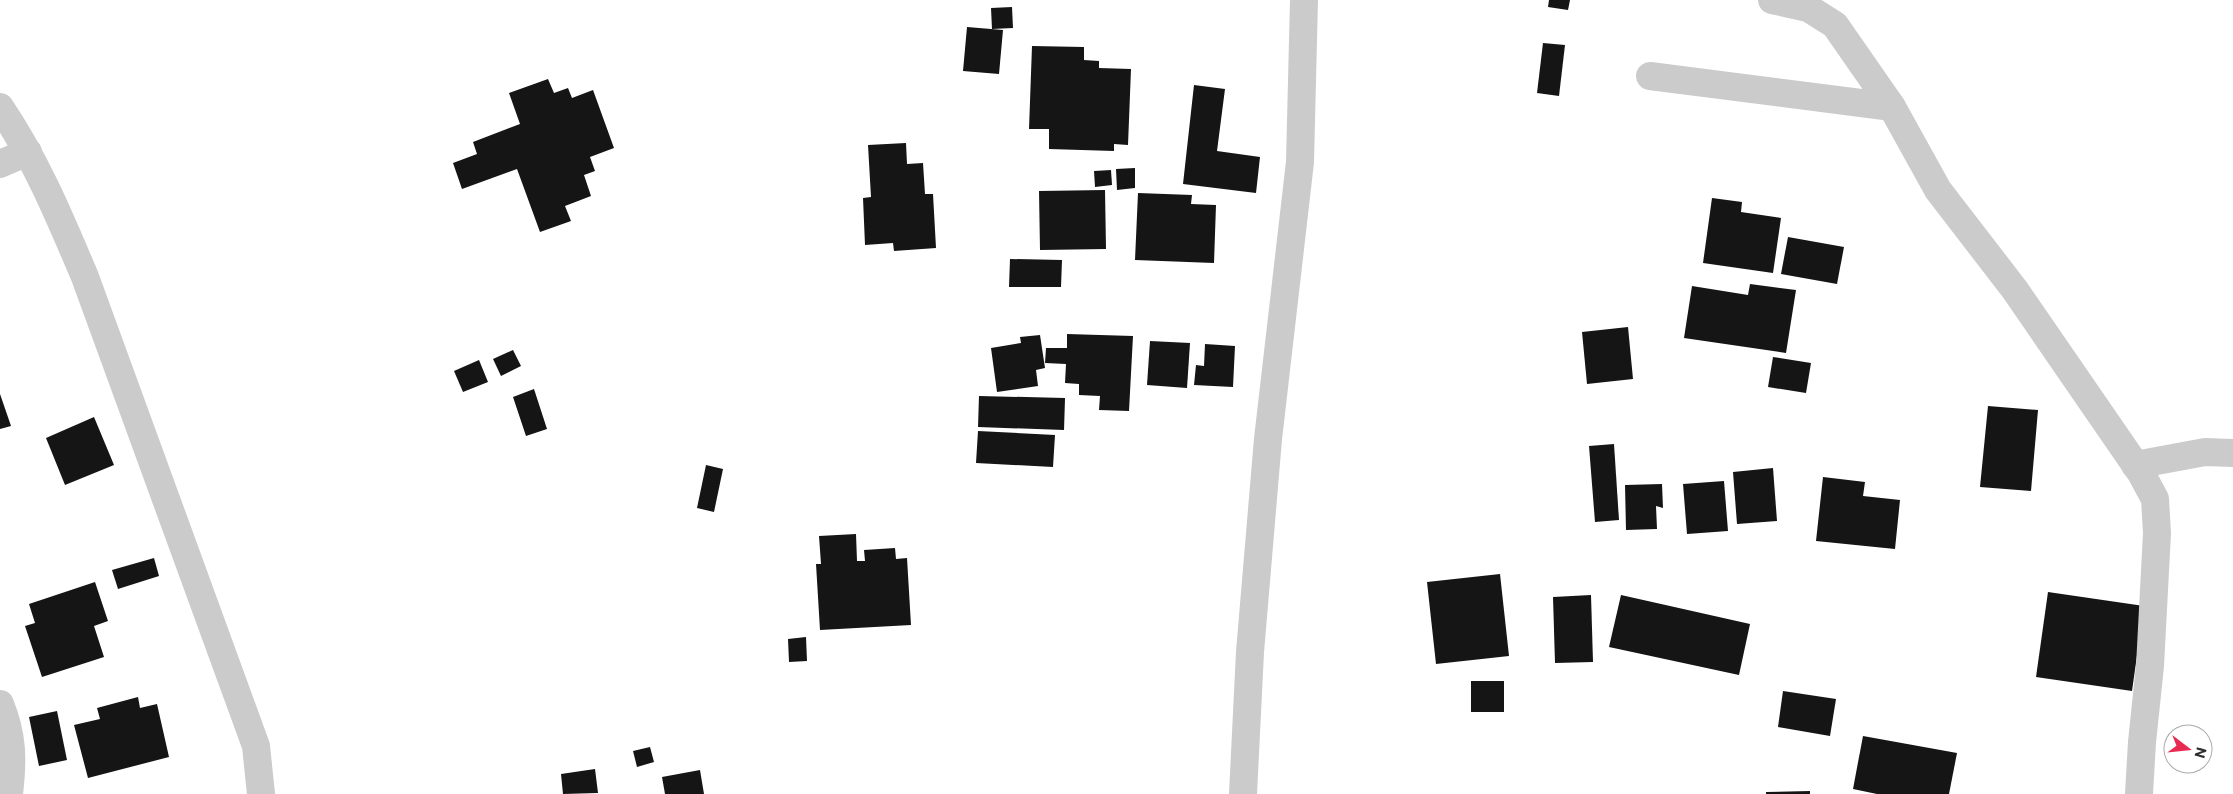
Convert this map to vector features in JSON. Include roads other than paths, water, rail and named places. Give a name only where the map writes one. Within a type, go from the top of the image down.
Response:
[{"type":"street","points":[[1243,794],[1250,652],[1268,448],[1300,162],[1304,0]]},
{"type":"street","points":[[1772,0],[1808,8],[1835,25],[1892,107],[1938,190],[2015,290],[2135,465],[2154,499],[2157,533],[2150,666],[2139,794]]},
{"type":"street","points":[[1650,76],[1892,107]]},
{"type":"street","points":[[0,108],[28,152],[53,200],[85,277],[256,746],[261,794]]},
{"type":"street","points":[[0,164],[28,152]]},
{"type":"street","points":[[2135,465],[2205,452],[2233,453]]},
{"type":"street","points":[[0,704],[8,723],[13,760],[9,794]]}]
